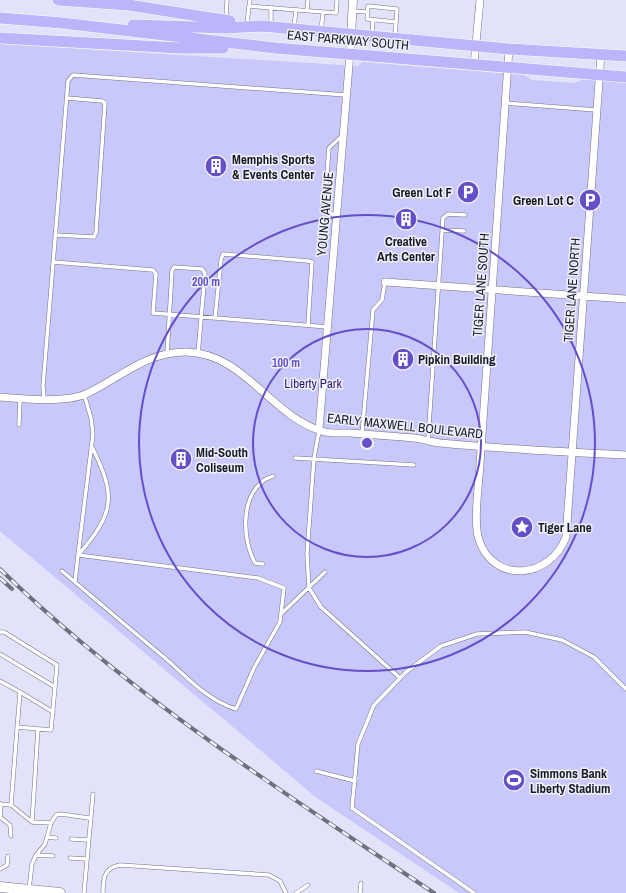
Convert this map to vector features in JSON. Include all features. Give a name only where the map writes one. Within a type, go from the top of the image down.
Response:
[{"type":"main road","points":[[58,0],[129,2],[226,24]]},
{"type":"main road","name":"EAST PARKWAY SOUTH","points":[[0,18],[65,23],[276,48],[350,53],[474,66],[626,77]]},
{"type":"main road","name":"EAST PARKWAY SOUTH","points":[[65,23],[226,24],[321,31],[509,49],[626,56]]},
{"type":"main road","points":[[0,38],[178,48],[276,48]]},
{"type":"main road","points":[[0,887],[60,893]]},
{"type":"street","name":"YOUNG AVENUE","points":[[319,430],[354,0]]},
{"type":"street","points":[[474,66],[480,0]]},
{"type":"street","name":"TIGER LANE SOUTH","points":[[509,49],[481,446],[477,522],[479,540],[488,555],[502,566],[519,571],[537,569],[552,560],[563,546],[567,528]]},
{"type":"street","name":"TIGER LANE NORTH","points":[[567,528],[601,54]]},
{"type":"street","points":[[385,282],[626,299]]},
{"type":"street","name":"EARLY MAXWELL BOULEVARD","points":[[0,397],[44,400],[84,394],[150,358],[185,352],[218,359],[234,366],[273,402],[319,430],[481,446],[626,455]]},
{"type":"lane","points":[[226,24],[227,0]]},
{"type":"lane","points":[[247,26],[250,0]]},
{"type":"lane","points":[[307,10],[308,0]]},
{"type":"lane","points":[[249,6],[336,13],[337,0]]},
{"type":"lane","points":[[395,38],[397,9],[368,6],[367,19],[396,22]]},
{"type":"lane","points":[[266,27],[272,7]]},
{"type":"lane","points":[[294,29],[296,9]]},
{"type":"lane","points":[[352,11],[367,12]]},
{"type":"lane","points":[[321,31],[322,12]]},
{"type":"lane","points":[[372,36],[373,20]]},
{"type":"lane","points":[[44,400],[43,386],[52,262],[68,81],[73,75],[346,94]]},
{"type":"lane","points":[[55,235],[94,237],[96,232],[105,103],[102,101],[67,98]]},
{"type":"lane","points":[[506,103],[596,110]]},
{"type":"lane","points":[[337,217],[327,210],[325,200],[329,148],[343,135]]},
{"type":"lane","points":[[428,440],[440,286],[443,218],[446,215],[465,215]]},
{"type":"lane","points":[[443,230],[464,231]]},
{"type":"lane","points":[[215,318],[221,260],[223,254],[312,262],[308,325]]},
{"type":"lane","points":[[52,262],[153,270],[156,274],[153,313],[328,327]]},
{"type":"lane","points":[[166,355],[168,314],[172,271],[174,267],[202,269],[205,273],[198,354]]},
{"type":"lane","points":[[362,434],[372,310],[382,300],[385,282]]},
{"type":"lane","points":[[75,582],[91,446],[91,418],[84,394]]},
{"type":"lane","points":[[19,425],[20,399]]},
{"type":"lane","points":[[319,430],[314,458],[307,554],[309,588],[321,607],[400,678]]},
{"type":"lane","points":[[78,555],[95,536],[102,524],[107,508],[108,491],[106,476],[91,446]]},
{"type":"lane","points":[[295,458],[414,465]]},
{"type":"lane","points":[[263,564],[255,563],[250,554],[245,529],[246,514],[252,495],[261,482],[273,476]]},
{"type":"lane","points":[[62,571],[216,701],[236,709],[254,668],[280,622],[284,588],[258,578],[78,555]]},
{"type":"lane","points":[[280,614],[325,572]]},
{"type":"lane","points":[[0,632],[4,632],[57,665],[51,730],[17,727]]},
{"type":"lane","points":[[474,893],[352,808],[358,744],[374,706],[400,678],[441,646],[477,634],[525,632],[562,640],[594,657],[626,689]]},
{"type":"lane","points":[[0,654],[55,687]]},
{"type":"lane","points":[[0,681],[53,712]]},
{"type":"lane","points":[[11,805],[20,692]]},
{"type":"lane","points":[[32,822],[38,729]]},
{"type":"lane","points":[[316,771],[354,781]]},
{"type":"lane","points":[[84,893],[93,794]]},
{"type":"lane","points":[[0,823],[1,804],[11,805],[32,822],[51,823]]},
{"type":"lane","points":[[29,890],[32,864],[36,855],[45,844],[51,823],[56,815],[90,818]]},
{"type":"lane","points":[[0,817],[10,825],[11,836]]},
{"type":"lane","points":[[47,837],[56,838]]},
{"type":"lane","points":[[71,839],[88,840]]},
{"type":"lane","points":[[36,855],[53,856]]},
{"type":"lane","points":[[0,869],[7,865],[8,856]]},
{"type":"lane","points":[[70,858],[86,859]]},
{"type":"lane","points":[[103,893],[105,873],[109,868],[120,865],[269,875],[280,882],[286,893]]},
{"type":"lane","points":[[360,893],[361,883]]},
{"type":"lane","points":[[296,893],[308,886]]},
{"type":"green space","name":"Liberty Park","points":[[0,44],[358,66],[362,62],[524,75],[532,80],[574,83],[584,79],[626,83],[626,893],[459,893],[317,798],[0,531]]},
{"type":"shaded area","points":[[519,517],[527,517],[532,522],[530,533],[527,535],[519,535],[514,530],[514,522]]},
{"type":"railway","points":[[0,569],[50,615],[155,701],[265,780],[434,893]]},
{"type":"railway","points":[[0,578],[12,589]]},
{"type":"place","name":"Memphis Sports & Events Center","points":[[216,166]]},
{"type":"place","name":"Green Lot F","points":[[468,192]]},
{"type":"place","name":"Green Lot C","points":[[590,200]]},
{"type":"place","name":"Creative Arts Center","points":[[406,219]]},
{"type":"place","name":"Pipkin Building","points":[[403,359]]},
{"type":"place","name":"Mid-South Coliseum","points":[[181,459]]},
{"type":"place","name":"Tiger Lane","points":[[522,527]]},
{"type":"place","name":"Simmons Bank Liberty Stadium","points":[[514,780]]}]
